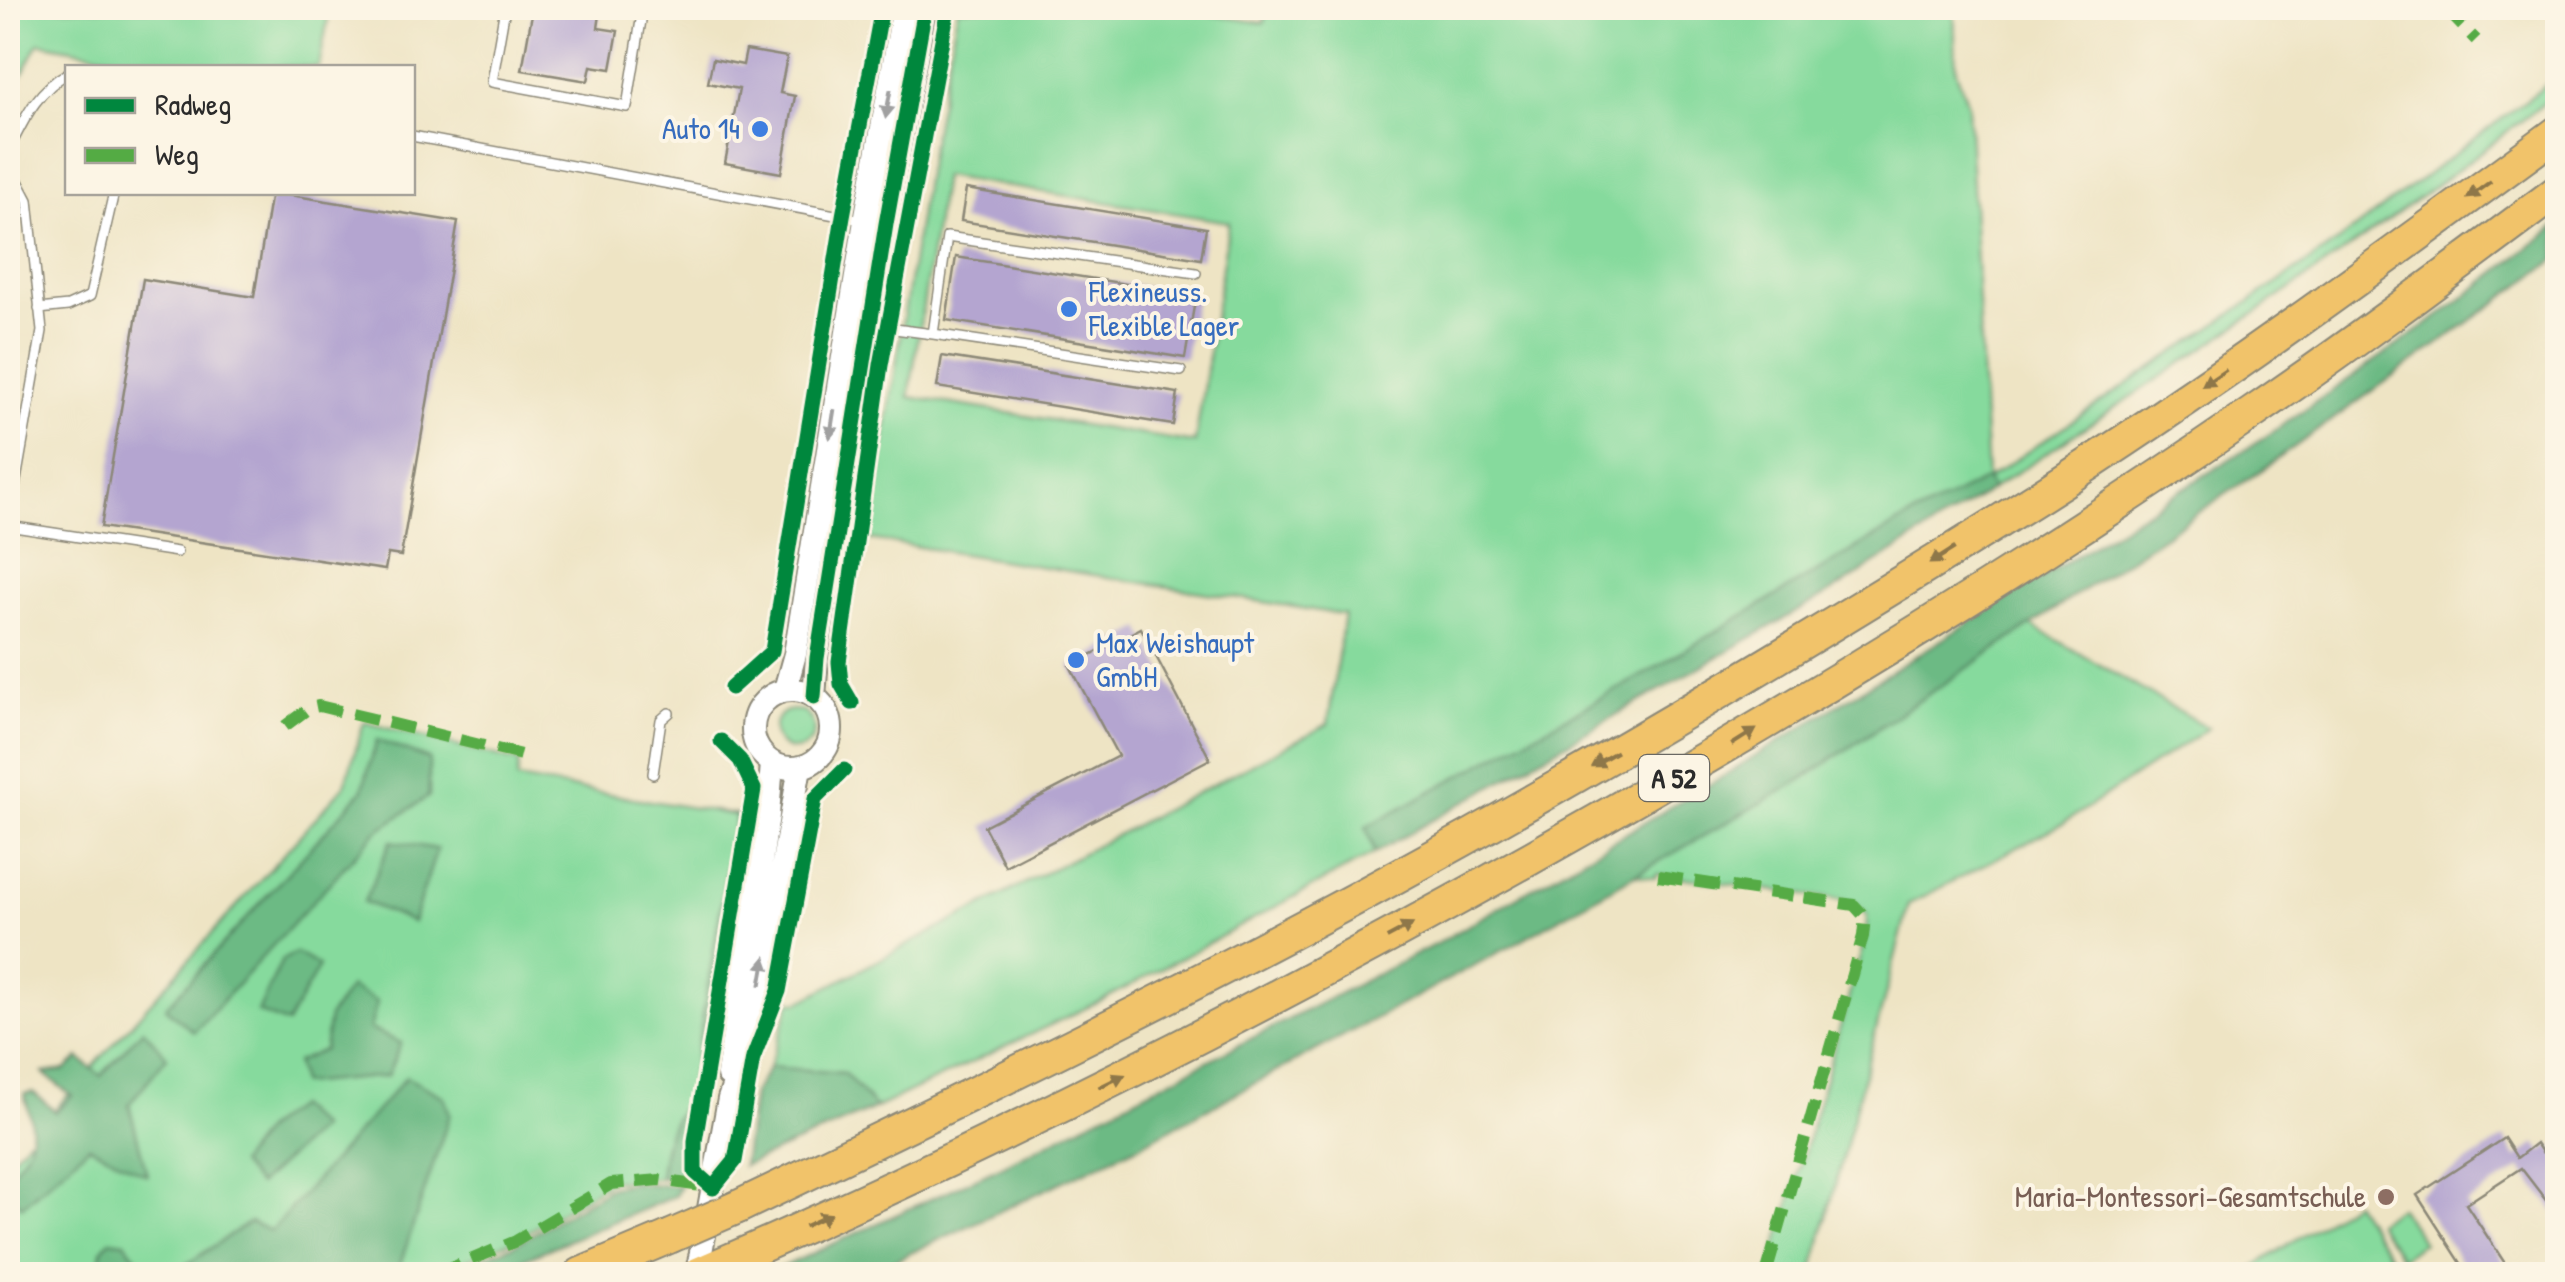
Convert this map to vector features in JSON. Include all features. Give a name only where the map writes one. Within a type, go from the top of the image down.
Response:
[{"type":"highway","name":"A 52","points":[[581,1274],[670,1238],[725,1198],[1163,1000],[1404,873],[1693,708],[2038,497],[2368,272],[2558,132]]},
{"type":"highway","name":"A 52","points":[[698,1274],[1172,1052],[1427,916],[1720,752],[2062,540],[2237,424],[2558,191]]},
{"type":"street","points":[[784,690],[795,654],[875,222],[904,8]]},
{"type":"street","points":[[814,697],[870,326],[875,222],[926,8]]},
{"type":"street","points":[[784,690],[800,690],[814,697],[830,720],[826,749],[815,761],[800,767],[772,763],[759,751],[752,734],[759,707],[784,690]]},
{"type":"street","points":[[698,1274],[725,1198],[728,1063],[768,815],[772,763]]},
{"type":"street","points":[[728,1099],[754,1021],[800,767]]},
{"type":"lane","points":[[504,8],[492,82],[627,107],[643,8]]},
{"type":"lane","points":[[8,151],[36,98],[65,75]]},
{"type":"lane","points":[[415,137],[875,222]]},
{"type":"lane","points":[[8,162],[28,200],[42,331],[8,526],[177,552]]},
{"type":"lane","points":[[39,308],[68,306],[90,296],[113,195]]},
{"type":"lane","points":[[933,334],[948,237],[1196,273]]},
{"type":"lane","points":[[870,326],[1181,371]]},
{"type":"lane","points":[[653,774],[661,720],[669,713]]},
{"type":"green space","points":[[8,8],[330,8],[319,65],[157,65],[39,43],[8,100]]},
{"type":"green space","points":[[958,8],[1170,8],[1264,23],[1267,8],[1954,8],[1956,71],[1968,105],[1987,479],[2332,246],[2557,77],[2557,93],[2420,197],[2279,297],[1992,489],[1987,480],[1899,523],[1643,675],[1367,828],[1375,853],[1107,998],[876,1108],[844,1073],[769,1067],[791,1001],[799,1002],[1328,724],[1344,615],[869,539],[926,173]],"holes":[[[943,176],[1229,222],[1195,443],[909,397]]]},
{"type":"green space","points":[[2557,226],[2557,259],[2269,465],[1801,780],[1514,944],[1136,1147],[866,1274],[768,1274],[1000,1167],[1440,942],[1729,773],[2264,438],[2441,315]]},
{"type":"green space","points":[[1987,479],[1992,489],[1831,592],[1375,853],[1366,827],[1643,675],[1899,523]]},
{"type":"green space","points":[[2031,625],[2208,728],[2064,823],[1909,904],[1812,1274],[1769,1274],[1866,936],[1867,915],[1854,902],[1657,874],[1655,878],[1635,875],[1801,780]]},
{"type":"green space","points":[[794,710],[808,716],[814,730],[808,744],[794,750],[780,744],[774,730],[780,716]]},
{"type":"green space","points":[[364,722],[519,762],[517,779],[737,815],[689,1099],[668,1136],[660,1178],[611,1181],[516,1239],[433,1274],[8,1274],[8,1162],[345,785]]},
{"type":"green space","points":[[377,740],[429,759],[429,796],[377,831],[194,1032],[165,1008],[362,791]]},
{"type":"green space","points":[[712,811],[742,815],[681,1179],[660,1178],[668,1136],[689,1099],[736,815]]},
{"type":"green space","points":[[391,841],[437,849],[413,922],[364,902]]},
{"type":"green space","points":[[296,953],[319,966],[287,1024],[258,1012],[282,960]]},
{"type":"green space","points":[[350,987],[377,1002],[370,1029],[401,1043],[387,1076],[301,1084],[296,1062],[324,1050],[329,1016]]},
{"type":"green space","points":[[143,1029],[167,1057],[129,1104],[147,1175],[89,1146],[22,1206],[8,1192],[8,1183],[28,1149],[31,1136],[24,1094],[33,1092],[56,1112],[72,1096],[43,1073],[65,1070],[79,1058],[101,1076]]},
{"type":"green space","points":[[769,1067],[844,1073],[876,1108],[743,1166],[753,1094]]},
{"type":"green space","points":[[406,1077],[444,1097],[450,1114],[397,1274],[181,1274],[184,1266],[250,1222],[271,1231]]},
{"type":"green space","points":[[296,1106],[320,1128],[258,1185],[239,1164],[265,1129]]},
{"type":"green space","points":[[633,1183],[680,1186],[675,1196],[488,1274],[443,1274],[516,1244],[611,1187]]},
{"type":"green space","points":[[2354,1202],[2392,1260],[2370,1274],[2243,1274]]},
{"type":"green space","points":[[2399,1207],[2423,1242],[2401,1258],[2376,1222]]},
{"type":"green space","points":[[110,1240],[125,1242],[148,1274],[105,1274],[100,1263],[102,1249]]},
{"type":"building","points":[[533,8],[601,8],[598,28],[618,31],[611,69],[591,66],[588,81],[522,70]]},
{"type":"building","name":"Auto 14","points":[[746,50],[787,57],[780,93],[795,96],[781,173],[725,163],[739,89],[708,83],[713,59],[743,65]]},
{"type":"building","points":[[966,189],[1206,228],[1201,259],[961,221]]},
{"type":"building","points":[[271,195],[458,222],[401,556],[388,554],[385,570],[101,527],[143,279],[254,297]]},
{"type":"building","points":[[956,257],[1196,295],[1185,358],[946,320]]},
{"type":"building","points":[[942,356],[1178,393],[1173,425],[937,387]]},
{"type":"building","points":[[1141,628],[1210,759],[1005,866],[984,826],[1118,756],[1070,666]]},
{"type":"building","name":"Maria-Montessori-Gesamtschule","points":[[2504,1138],[2517,1158],[2536,1143],[2542,1152],[2550,1145],[2558,1154],[2558,1216],[2521,1168],[2466,1204],[2512,1274],[2443,1274],[2461,1263],[2417,1195]]},
{"type":"marked path","points":[[2445,8],[2476,40]]},
{"type":"marked path","points":[[285,726],[309,708],[319,706],[521,755]]},
{"type":"marked path","points":[[1658,876],[1854,905],[1865,917],[1863,936],[1766,1274]]},
{"type":"marked path","points":[[437,1274],[516,1241],[611,1184],[660,1180],[708,1187]]},
{"type":"cycle path","points":[[731,688],[772,651],[843,216],[882,8]]},
{"type":"cycle path","points":[[814,697],[886,224],[925,8]]},
{"type":"cycle path","points":[[852,703],[841,684],[839,662],[881,365],[948,8]]},
{"type":"cycle path","points":[[713,1188],[695,1172],[695,1141],[754,789],[740,760],[721,741]]},
{"type":"cycle path","points":[[713,1188],[735,1161],[753,1058],[779,991],[815,799],[844,770]]},
{"type":"place","name":"Auto 14","points":[[760,129]]},
{"type":"place","name":"Flexineuss. Flexible Lager","points":[[1069,309]]},
{"type":"place","name":"Max Weishaupt GmbH","points":[[1076,660]]},
{"type":"place","name":"Maria-Montessori-Gesamtschule","points":[[2386,1197]]}]
